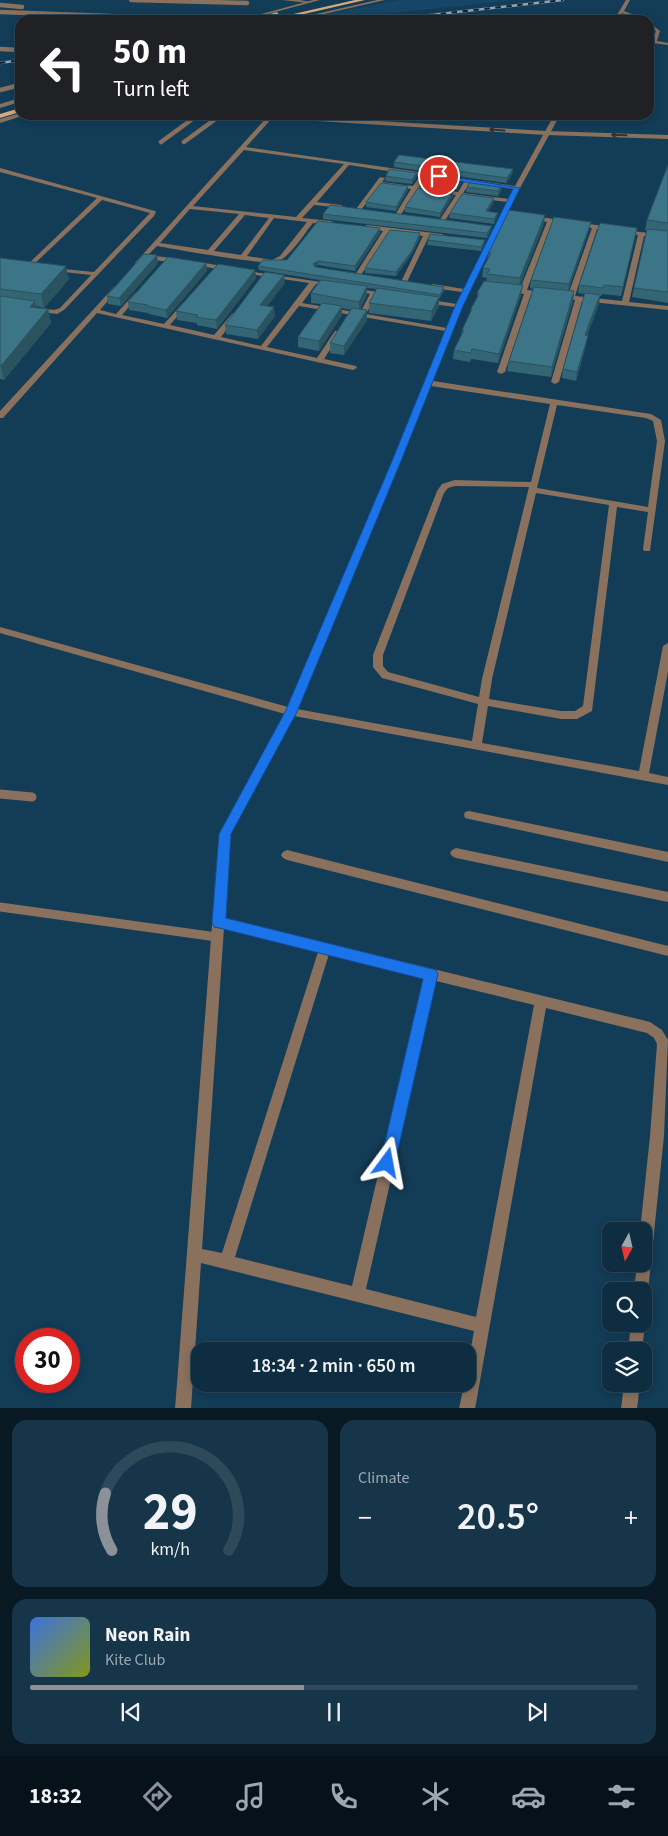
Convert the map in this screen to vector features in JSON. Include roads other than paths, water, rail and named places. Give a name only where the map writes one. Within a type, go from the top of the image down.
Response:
[{"type":"main road","points":[[275,15],[341,0]]},
{"type":"main road","points":[[293,15],[362,0]]},
{"type":"main road","points":[[0,110],[15,106]]},
{"type":"main road","points":[[0,116],[15,112]]},
{"type":"street","points":[[284,0],[309,2]]},
{"type":"street","points":[[260,15],[318,0]]},
{"type":"street","points":[[315,15],[383,0]]},
{"type":"street","points":[[619,15],[628,0]]},
{"type":"street","points":[[621,11],[632,15]]},
{"type":"street","points":[[654,27],[660,34],[654,40]]},
{"type":"street","points":[[654,42],[668,44]]},
{"type":"street","points":[[0,106],[15,102]]},
{"type":"street","points":[[0,121],[15,116]]},
{"type":"street","points":[[132,270],[268,120]]},
{"type":"street","points":[[351,120],[668,137]]},
{"type":"street","points":[[424,120],[548,130],[658,130]]},
{"type":"street","points":[[183,1408],[225,834],[291,712],[459,306],[517,188],[554,120]]},
{"type":"street","points":[[243,148],[517,188]]},
{"type":"street","points":[[298,219],[348,163]]},
{"type":"street","points":[[359,209],[388,169]]},
{"type":"street","points":[[0,170],[153,212],[62,309],[49,312],[24,309]]},
{"type":"street","points":[[398,215],[424,174]]},
{"type":"street","points":[[442,221],[468,181]]},
{"type":"street","points":[[378,183],[511,201]]},
{"type":"street","points":[[29,266],[101,198]]},
{"type":"street","points":[[313,203],[368,211]]},
{"type":"street","points":[[190,206],[339,224]]},
{"type":"street","points":[[209,253],[243,212]]},
{"type":"street","points":[[388,213],[407,216]]},
{"type":"street","points":[[504,214],[513,216]]},
{"type":"street","points":[[242,258],[274,216]]},
{"type":"street","points":[[522,217],[668,237]]},
{"type":"street","points":[[433,220],[451,222]]},
{"type":"street","points":[[156,244],[266,262],[278,261],[310,221]]},
{"type":"street","points":[[501,372],[525,292],[550,221]]},
{"type":"street","points":[[358,226],[454,238]]},
{"type":"street","points":[[488,227],[497,228]]},
{"type":"street","points":[[571,297],[595,227]]},
{"type":"street","points":[[358,275],[386,230]]},
{"type":"street","points":[[625,303],[642,233]]},
{"type":"street","points":[[404,282],[427,234]]},
{"type":"street","points":[[481,241],[490,242]]},
{"type":"street","points":[[144,257],[393,295]]},
{"type":"street","points":[[161,267],[167,260]]},
{"type":"street","points":[[19,265],[38,267]]},
{"type":"street","points":[[210,274],[216,267]]},
{"type":"street","points":[[48,268],[96,274]]},
{"type":"street","points":[[348,273],[367,276]]},
{"type":"street","points":[[259,282],[265,274]]},
{"type":"street","points":[[395,280],[413,283]]},
{"type":"street","points":[[263,348],[314,282]]},
{"type":"street","points":[[1,413],[119,284]]},
{"type":"street","points":[[422,284],[468,288],[478,286]]},
{"type":"street","points":[[117,317],[142,288]]},
{"type":"street","points":[[505,290],[668,308]]},
{"type":"street","points":[[362,315],[374,292]]},
{"type":"street","points":[[165,327],[191,297]]},
{"type":"street","points":[[555,382],[579,298]]},
{"type":"street","points":[[421,300],[459,306]]},
{"type":"street","points":[[298,304],[449,330]]},
{"type":"street","points":[[216,338],[237,310]]},
{"type":"street","points":[[94,312],[353,368]]},
{"type":"street","points":[[344,320],[350,312]]},
{"type":"street","points":[[319,361],[339,329]]},
{"type":"street","points":[[428,384],[648,416],[657,420],[665,442],[646,549]]},
{"type":"street","points":[[476,746],[483,702],[554,403]]},
{"type":"street","points":[[614,504],[588,708],[577,714],[561,716],[483,702],[385,675],[378,667],[378,655],[440,493],[445,486],[455,483],[533,488],[652,510]]},
{"type":"street","points":[[0,630],[291,712],[668,781]]},
{"type":"street","points":[[643,777],[668,646]]},
{"type":"street","points":[[469,815],[668,857]]},
{"type":"street","points":[[456,853],[668,897]]},
{"type":"street","points":[[286,855],[668,952]]},
{"type":"street","points":[[219,922],[650,1028],[658,1034],[663,1043],[662,1138],[642,1282]]},
{"type":"street","points":[[226,1262],[325,949]]},
{"type":"street","points":[[357,1295],[431,974]]},
{"type":"street","points":[[467,1408],[541,1002]]},
{"type":"street","points":[[194,1254],[482,1326]]},
{"type":"street","points":[[629,1408],[631,1392]]},
{"type":"lane","points":[[17,13],[28,0]]},
{"type":"lane","points":[[131,0],[247,3]]},
{"type":"lane","points":[[160,15],[167,1]]},
{"type":"lane","points":[[200,15],[206,2]]},
{"type":"lane","points":[[0,5],[22,6]]},
{"type":"lane","points":[[0,12],[59,15]]},
{"type":"lane","points":[[0,49],[15,50]]},
{"type":"lane","points":[[0,90],[15,87]]},
{"type":"lane","points":[[161,142],[191,120]]},
{"type":"lane","points":[[184,142],[214,120]]},
{"type":"lane","points":[[0,794],[32,797]]},
{"type":"lane","points":[[0,907],[217,937]]},
{"type":"railway","points":[[430,15],[563,0]]},
{"type":"railway","points":[[0,63],[15,61]]}]
